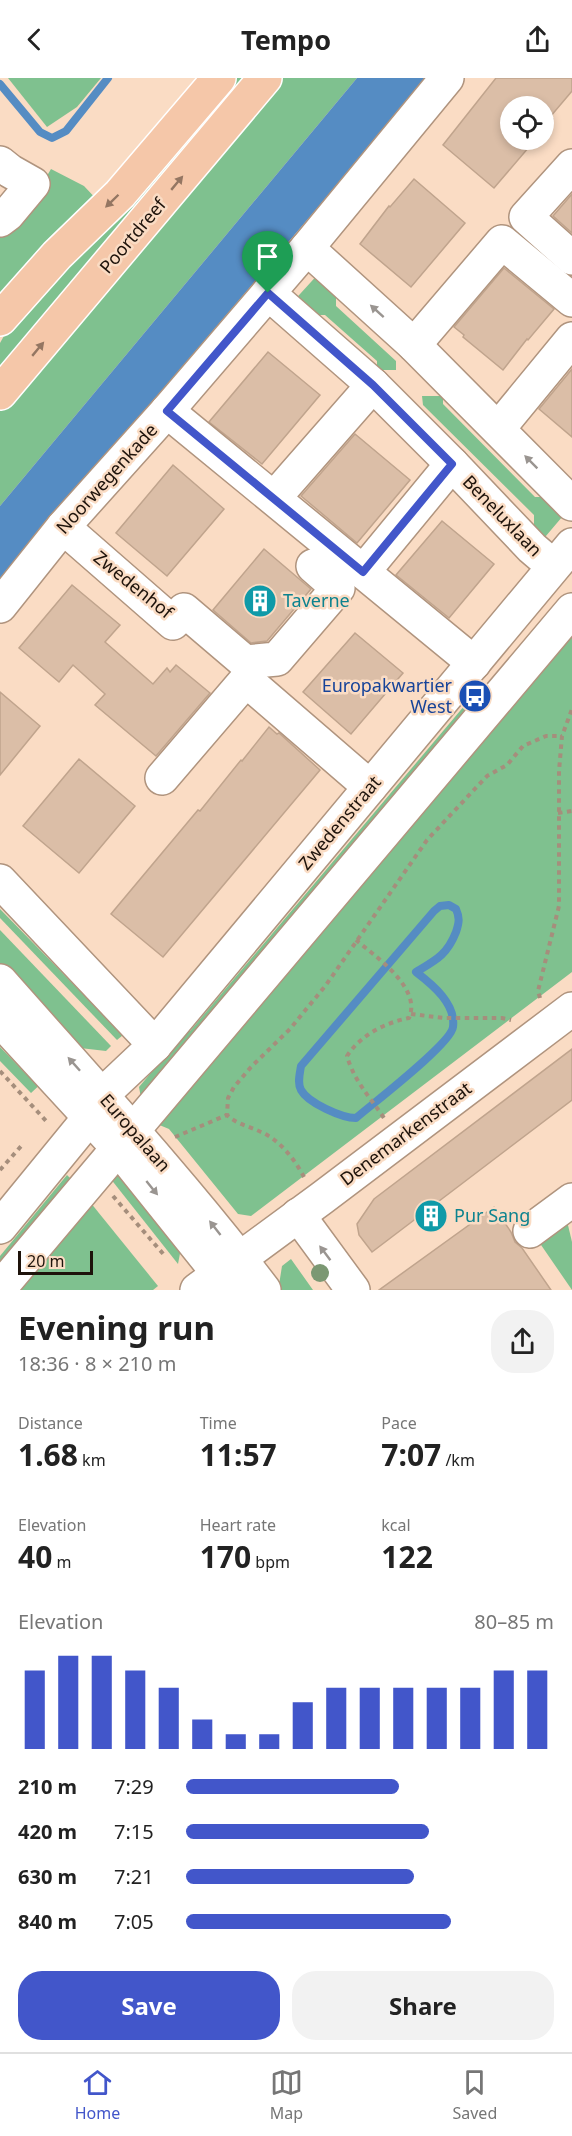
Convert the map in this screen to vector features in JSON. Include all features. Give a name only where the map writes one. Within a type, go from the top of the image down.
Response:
[{"type":"main road","name":"Poortdreef","points":[[0,319],[57,255],[120,194],[219,78]]},
{"type":"main road","name":"Poortdreef","points":[[0,393],[265,78]]},
{"type":"street","name":"Noorwegenkade","points":[[0,606],[63,527],[167,411],[307,248],[447,78]]},
{"type":"street","points":[[0,163],[33,184],[8,214],[0,220]]},
{"type":"street","points":[[572,166],[526,217],[572,258]]},
{"type":"street","points":[[414,345],[502,242],[572,300]]},
{"type":"street","points":[[307,248],[414,345],[498,429],[569,493]]},
{"type":"street","name":"Beneluxlaan","points":[[268,293],[373,385],[532,548],[567,551]]},
{"type":"street","points":[[498,429],[572,339]]},
{"type":"street","points":[[274,498],[373,385]]},
{"type":"street","points":[[167,411],[474,663]]},
{"type":"street","points":[[363,572],[452,464]]},
{"type":"street","name":"Zwedenhof","points":[[63,527],[173,623],[184,610],[244,662],[277,659],[338,588],[313,566]]},
{"type":"street","name":"Zwedenstraat","points":[[0,1227],[96,1106],[155,1045],[567,551]]},
{"type":"street","points":[[0,1288],[572,610]]},
{"type":"street","points":[[162,778],[246,680],[370,787]]},
{"type":"street","points":[[0,881],[155,1045]]},
{"type":"street","name":"Europalaan","points":[[0,981],[96,1106],[125,1139],[211,1223],[222,1278],[264,1290]]},
{"type":"street","name":"Denemarkenstraat","points":[[222,1278],[557,1005]]},
{"type":"street","name":"Europalaan","points":[[0,1020],[96,1106]]},
{"type":"street","points":[[530,1231],[572,1200]]},
{"type":"street","points":[[310,1207],[353,1290]]},
{"type":"path","points":[[557,1005],[538,991],[559,906],[558,813],[562,736],[572,709]]},
{"type":"path","points":[[310,1207],[306,1181],[298,1165],[282,1147],[264,1133],[232,1120],[227,1114],[228,1098],[251,1066],[290,1029],[307,1009],[417,853],[487,776],[507,765],[523,746],[546,736],[562,736]]},
{"type":"path","points":[[558,813],[572,811]]},
{"type":"path","points":[[356,940],[404,984],[410,998],[409,1018],[383,1026],[367,1035],[354,1046],[347,1056],[359,1084],[386,1121]]},
{"type":"path","points":[[411,1014],[444,1018],[502,1018],[516,1021]]},
{"type":"path","points":[[171,1139],[227,1114]]},
{"type":"path","points":[[0,1170],[22,1144]]},
{"type":"green space","points":[[8,78],[101,78],[77,107],[47,127]]},
{"type":"green space","points":[[228,78],[258,78],[0,384],[0,343],[18,311]]},
{"type":"green space","points":[[276,78],[357,78],[0,506],[0,407]]},
{"type":"green space","points":[[51,169],[84,186],[101,204],[0,307],[0,232],[34,198]]},
{"type":"green space","points":[[321,271],[350,298],[336,298],[336,306],[396,361],[396,370],[377,370],[377,361],[325,315],[301,315],[290,305]]},
{"type":"green space","points":[[422,396],[443,396],[443,404],[535,497],[556,497],[568,510],[540,543],[520,525],[534,524],[534,515],[423,405]]},
{"type":"green space","points":[[572,632],[572,972],[251,1216],[238,1214],[169,1129],[157,1124]]},
{"type":"green space","points":[[465,705],[469,709],[141,1098],[139,1087],[187,1030],[190,1031]]},
{"type":"green space","points":[[0,909],[123,1035],[117,1040],[0,918]]},
{"type":"green space","points":[[0,930],[111,1046],[106,1051],[80,1048],[0,966]]},
{"type":"green space","points":[[0,1047],[29,1077],[37,1069],[46,1079],[31,1093],[0,1061]]},
{"type":"green space","points":[[122,1164],[183,1237],[178,1264],[110,1178]]},
{"type":"green space","points":[[67,1175],[73,1181],[0,1266],[0,1256]]},
{"type":"green space","points":[[90,1202],[158,1286],[153,1290],[16,1290]]},
{"type":"green space","points":[[567,1221],[572,1242],[572,1290],[539,1242]]},
{"type":"green space","points":[[291,1259],[313,1290],[272,1290],[279,1285],[282,1266]]},
{"type":"water","points":[[357,78],[428,78],[0,581],[0,506]]},
{"type":"building","points":[[496,78],[572,78],[572,91],[554,112],[554,96],[500,96],[500,150],[526,150],[494,188],[443,145]]},
{"type":"building","points":[[414,179],[465,223],[411,287],[360,244],[389,206]]},
{"type":"building","points":[[572,194],[572,233],[553,216]]},
{"type":"building","points":[[504,268],[554,309],[503,370],[454,327]]},
{"type":"building","points":[[268,352],[320,395],[262,464],[209,422]]},
{"type":"building","points":[[572,369],[572,437],[539,409]]},
{"type":"building","points":[[355,434],[410,480],[357,543],[301,496]]},
{"type":"building","points":[[173,465],[224,509],[167,576],[116,533]]},
{"type":"building","points":[[442,521],[494,564],[449,618],[396,575]]},
{"type":"building","name":"Taverne","points":[[264,549],[311,589],[267,641],[251,643],[213,610]]},
{"type":"building","points":[[72,585],[120,625],[105,642],[153,684],[167,668],[170,672],[176,665],[210,693],[156,756],[95,705],[105,694],[73,665],[59,682],[19,648]]},
{"type":"building","points":[[355,633],[403,673],[351,734],[303,692]]},
{"type":"building","points":[[0,692],[40,726],[0,775]]},
{"type":"building","points":[[269,727],[277,734],[279,733],[320,770],[163,957],[111,914]]},
{"type":"building","points":[[79,759],[135,806],[79,873],[23,826]]},
{"type":"building","points":[[572,1049],[572,1100],[372,1252],[359,1235],[357,1224],[374,1199]]},
{"type":"building","points":[[494,1207],[515,1242],[522,1248],[551,1290],[379,1290]]},
{"type":"waterway","points":[[0,84],[40,132],[52,138],[66,131],[108,78]]},
{"type":"waterway","points":[[449,905],[456,909],[459,918],[453,940],[440,956],[416,972],[436,989],[447,1003],[453,1019],[453,1027],[449,1035],[426,1060],[356,1118],[334,1113],[318,1105],[301,1090],[299,1078],[301,1066],[434,911],[440,906],[449,905]]},
{"type":"place","name":"Taverne","points":[[260,601]]},
{"type":"place","name":"Europakwartier West","points":[[475,696]]},
{"type":"place","name":"Pur Sang","points":[[431,1216]]},
{"type":"route","points":[[268,293],[373,385],[452,464],[363,572],[167,411],[268,293]]}]
